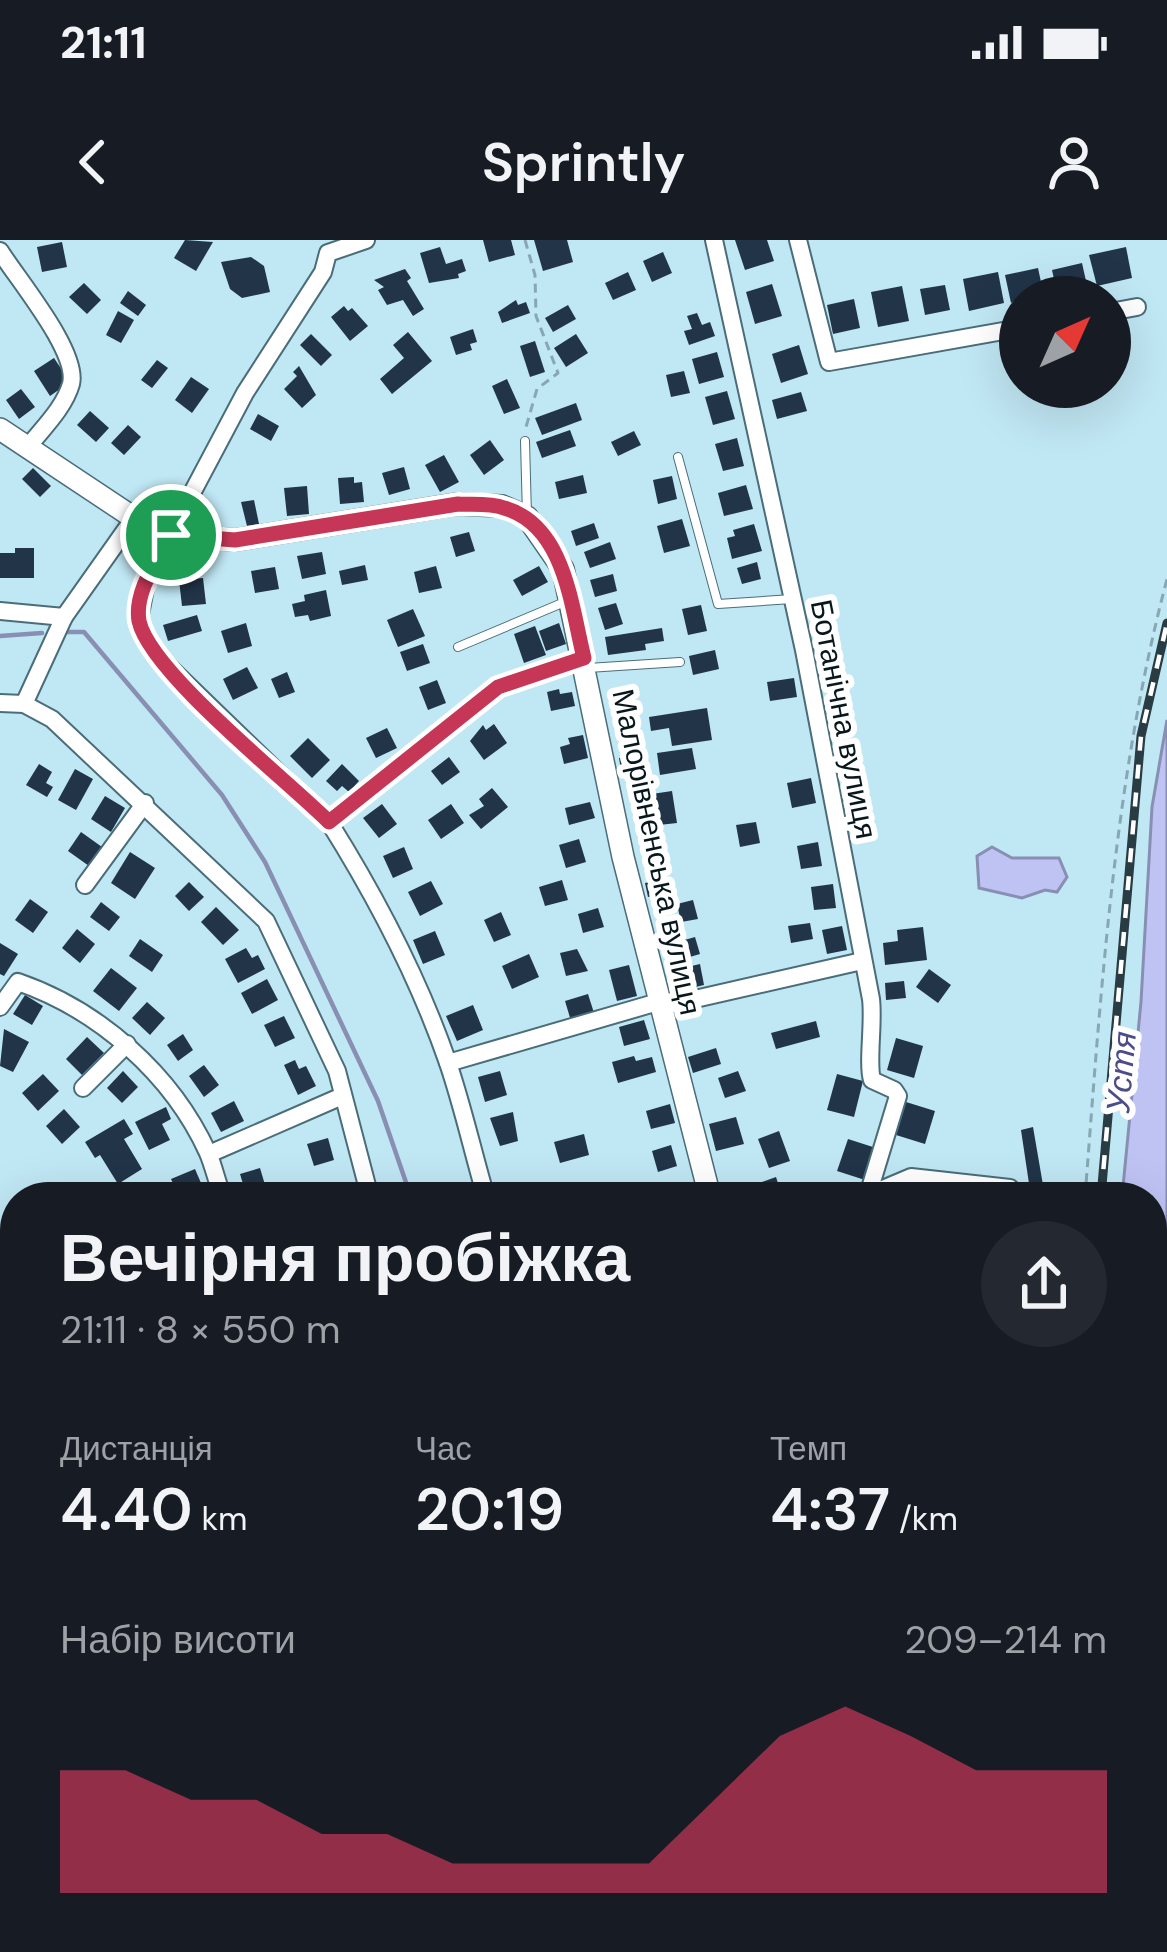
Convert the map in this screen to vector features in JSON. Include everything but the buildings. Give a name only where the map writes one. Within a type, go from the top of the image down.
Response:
[{"type":"street","points":[[366,240],[327,247],[323,272],[245,393],[171,535],[140,602],[139,620],[148,643],[204,706],[329,822],[405,961],[448,1063],[482,1182]]},
{"type":"street","name":"Ботанічна вулиця","points":[[714,240],[793,599],[873,1016],[872,1080],[898,1096],[872,1182]]},
{"type":"street","points":[[798,240],[829,362],[999,332]]},
{"type":"street","points":[[0,251],[72,367],[62,402],[28,447]]},
{"type":"street","points":[[1131,308],[1137,307]]},
{"type":"street","points":[[0,429],[134,518],[171,535],[235,540],[458,504],[502,506],[527,517]]},
{"type":"street","name":"Малорівненська вулиця","points":[[527,517],[563,569],[623,857],[706,1182]]},
{"type":"street","points":[[23,704],[64,616],[134,518]]},
{"type":"street","points":[[0,610],[64,616]]},
{"type":"street","points":[[329,822],[498,687],[585,663]]},
{"type":"street","points":[[0,703],[23,704],[52,719],[266,920],[337,1071],[366,1182]]},
{"type":"street","points":[[85,885],[145,803]]},
{"type":"street","points":[[448,1063],[659,1005],[862,961]]},
{"type":"street","points":[[0,1007],[18,982],[91,1016],[127,1044],[170,1094],[209,1154],[218,1182]]},
{"type":"street","points":[[83,1088],[127,1044]]},
{"type":"street","points":[[209,1154],[340,1097]]},
{"type":"street","name":"Ботанічна вулиця","points":[[901,1182],[911,1177],[956,1182]]},
{"type":"lane","points":[[525,441],[527,517]]},
{"type":"lane","points":[[678,457],[718,604],[793,599]]},
{"type":"lane","points":[[458,647],[570,599]]},
{"type":"lane","points":[[585,663],[680,662]]},
{"type":"path","points":[[525,240],[535,275],[536,316],[558,373],[537,389],[528,408],[525,441]]},
{"type":"path","points":[[1087,1182],[1129,761],[1142,672],[1167,580]]},
{"type":"water","points":[[1167,720],[1167,1182],[1123,1182],[1141,1002],[1152,807]]},
{"type":"water","points":[[992,847],[1012,858],[1059,858],[1067,877],[1057,892],[1045,890],[1022,898],[979,888],[977,856]]},
{"type":"waterway","points":[[67,632],[84,632],[222,795],[265,862],[378,1101],[406,1182]]},
{"type":"waterway","points":[[0,636],[42,633]]},
{"type":"railway","points":[[1102,1182],[1141,736],[1167,623]]},
{"type":"route","points":[[458,504],[502,506],[527,517],[563,569],[584,658],[498,687],[329,822],[204,706],[148,643],[139,620],[140,602],[147,578],[171,535],[235,540],[379,514],[458,504]]},
{"type":"water label","name":"Устя","points":[[1121,1072]]}]
